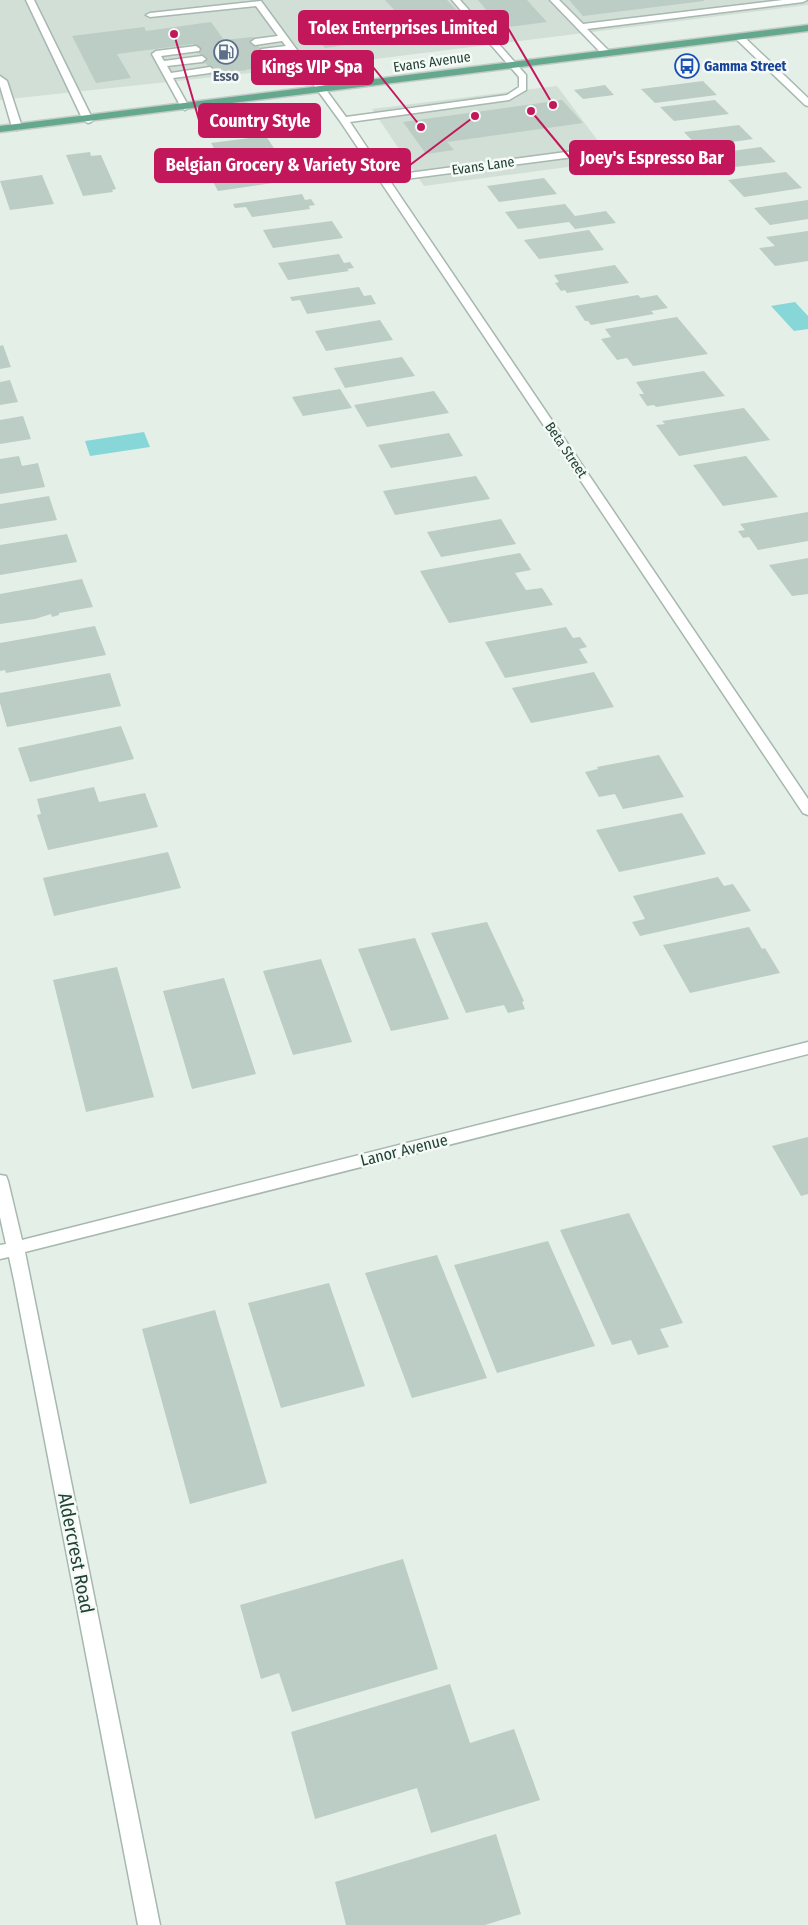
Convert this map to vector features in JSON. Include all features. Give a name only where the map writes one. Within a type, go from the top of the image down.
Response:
[{"type":"main road","name":"Evans Avenue","points":[[0,129],[88,120],[808,28]]},
{"type":"street","points":[[30,0],[88,120]]},
{"type":"street","points":[[344,120],[509,97],[523,88],[524,77],[456,0]]},
{"type":"street","points":[[554,0],[606,53]]},
{"type":"street","points":[[581,27],[803,0]]},
{"type":"street","name":"Beta Street","points":[[150,15],[258,3],[324,90],[808,810]]},
{"type":"street","points":[[739,37],[808,103]]},
{"type":"street","points":[[255,42],[284,38]]},
{"type":"street","points":[[262,52],[292,48]]},
{"type":"street","points":[[186,107],[156,54],[196,49]]},
{"type":"street","points":[[161,64],[202,59]]},
{"type":"street","points":[[270,63],[300,59]]},
{"type":"street","points":[[168,76],[210,70]]},
{"type":"street","points":[[0,79],[3,81],[17,127]]},
{"type":"street","name":"Evans Lane","points":[[384,179],[581,153]]},
{"type":"street","name":"Lanor Avenue","points":[[8,1250],[808,1048]]},
{"type":"street","name":"Aldercrest Road","points":[[0,1181],[8,1250],[149,1925]]},
{"type":"shaded area","points":[[0,0],[808,0],[808,5],[335,64],[0,100]]},
{"type":"shaded area","points":[[557,86],[613,161],[424,186],[372,109]]},
{"type":"water","points":[[795,302],[808,316],[808,329],[794,331],[771,306]]},
{"type":"water","points":[[144,432],[150,447],[90,456],[85,441]]},
{"type":"building","points":[[385,0],[447,0],[473,27],[417,35]]},
{"type":"building","points":[[478,0],[527,0],[547,22],[501,28]]},
{"type":"building","points":[[569,0],[704,0],[704,1],[583,16]]},
{"type":"building","points":[[357,11],[382,40],[325,48],[302,19]]},
{"type":"building","points":[[211,22],[224,40],[252,37],[273,66],[213,74],[193,44],[117,54],[131,78],[96,83],[72,36],[144,27],[146,31]]},
{"type":"building","points":[[703,81],[717,95],[655,103],[641,89]]},
{"type":"building","points":[[605,85],[614,95],[583,99],[574,90]]},
{"type":"building","points":[[562,100],[583,123],[447,142],[454,150],[426,154],[403,122]]},
{"type":"building","points":[[715,100],[729,114],[674,121],[660,107]]},
{"type":"building","points":[[739,125],[753,139],[698,147],[684,132]]},
{"type":"building","points":[[266,136],[275,150],[220,158],[211,143]]},
{"type":"building","points":[[761,147],[776,162],[702,171],[689,157]]},
{"type":"building","points":[[90,152],[91,156],[101,155],[116,189],[112,190],[113,192],[83,196],[66,155]]},
{"type":"building","points":[[283,165],[293,180],[218,191],[211,178],[229,175],[228,173]]},
{"type":"building","points":[[786,172],[802,188],[744,197],[728,180]]},
{"type":"building","points":[[42,175],[54,204],[10,210],[0,181]]},
{"type":"building","points":[[544,178],[557,194],[499,202],[487,186]]},
{"type":"building","points":[[302,194],[305,200],[311,199],[315,205],[309,206],[310,209],[252,217],[246,207],[235,208],[233,204]]},
{"type":"building","points":[[808,200],[808,219],[770,225],[754,208]]},
{"type":"building","points":[[565,204],[575,216],[606,211],[616,223],[575,229],[569,222],[518,229],[505,212]]},
{"type":"building","points":[[332,221],[343,238],[273,248],[263,230]]},
{"type":"building","points":[[589,230],[604,250],[539,259],[524,240]]},
{"type":"building","points":[[808,231],[808,261],[775,266],[759,248],[775,246],[766,237]]},
{"type":"building","points":[[339,254],[344,263],[350,262],[354,268],[347,269],[349,271],[288,280],[278,263]]},
{"type":"building","points":[[615,265],[629,283],[567,293],[565,290],[561,291],[555,283],[559,282],[554,275]]},
{"type":"building","points":[[359,287],[364,296],[371,295],[376,304],[307,314],[300,300],[292,301],[290,297]]},
{"type":"building","points":[[638,295],[641,298],[657,295],[668,308],[651,311],[654,314],[591,325],[588,321],[585,321],[575,306]]},
{"type":"building","points":[[677,317],[708,354],[633,366],[627,358],[617,360],[601,339],[611,337],[605,329]]},
{"type":"building","points":[[380,320],[393,340],[326,351],[315,331]]},
{"type":"building","points":[[3,345],[11,367],[0,369],[0,346]]},
{"type":"building","points":[[402,357],[415,376],[345,388],[334,368]]},
{"type":"building","points":[[704,371],[725,396],[656,407],[654,405],[647,406],[639,394],[644,394],[636,382]]},
{"type":"building","points":[[10,380],[18,402],[0,405],[0,382]]},
{"type":"building","points":[[340,389],[352,408],[303,416],[292,397]]},
{"type":"building","points":[[434,391],[449,413],[367,427],[354,405]]},
{"type":"building","points":[[744,408],[770,440],[679,456],[656,425],[665,424],[662,421]]},
{"type":"building","points":[[23,416],[31,439],[0,444],[0,420]]},
{"type":"building","points":[[449,433],[463,456],[391,468],[378,445]]},
{"type":"building","points":[[19,456],[22,466],[38,463],[45,487],[0,494],[0,459]]},
{"type":"building","points":[[746,456],[778,497],[723,506],[693,465]]},
{"type":"building","points":[[476,476],[490,499],[395,515],[383,491]]},
{"type":"building","points":[[49,496],[57,520],[0,529],[0,504]]},
{"type":"building","points":[[808,512],[808,541],[758,550],[749,537],[743,538],[738,531],[745,530],[740,524]]},
{"type":"building","points":[[501,519],[516,544],[441,557],[427,532]]},
{"type":"building","points":[[67,534],[77,562],[0,575],[0,545]]},
{"type":"building","points":[[520,553],[531,570],[515,573],[526,590],[542,588],[553,605],[449,623],[420,571]]},
{"type":"building","points":[[808,558],[808,594],[792,596],[769,565]]},
{"type":"building","points":[[82,579],[93,607],[59,613],[59,615],[52,617],[51,614],[35,619],[0,624],[0,594]]},
{"type":"building","points":[[95,626],[106,655],[6,673],[5,670],[0,671],[0,643]]},
{"type":"building","points":[[566,627],[573,638],[580,637],[587,647],[579,649],[588,663],[505,678],[485,642]]},
{"type":"building","points":[[594,672],[614,707],[531,723],[512,688]]},
{"type":"building","points":[[110,673],[121,706],[7,727],[0,703],[0,693]]},
{"type":"building","points":[[121,726],[134,759],[30,782],[18,748]]},
{"type":"building","points":[[659,755],[684,797],[623,809],[615,794],[599,797],[585,772],[598,769],[597,767]]},
{"type":"building","points":[[94,787],[99,802],[145,793],[158,827],[48,850],[37,815],[41,814],[37,799]]},
{"type":"building","points":[[682,813],[706,854],[619,872],[596,830]]},
{"type":"building","points":[[168,852],[181,888],[54,916],[43,878]]},
{"type":"building","points":[[718,877],[724,886],[733,884],[751,911],[640,936],[632,922],[645,919],[633,896]]},
{"type":"building","points":[[487,922],[524,1001],[522,1002],[525,1009],[508,1013],[504,1005],[466,1013],[431,933]]},
{"type":"building","points":[[749,927],[762,949],[765,948],[780,973],[690,993],[663,945]]},
{"type":"building","points":[[415,938],[449,1019],[391,1031],[358,949]]},
{"type":"building","points":[[321,959],[352,1042],[293,1055],[263,971]]},
{"type":"building","points":[[117,967],[154,1097],[86,1112],[53,980]]},
{"type":"building","points":[[224,978],[256,1074],[192,1089],[163,991]]},
{"type":"building","points":[[808,1137],[808,1194],[801,1196],[772,1146]]},
{"type":"building","points":[[629,1213],[683,1323],[660,1329],[669,1347],[638,1355],[631,1340],[612,1345],[560,1230]]},
{"type":"building","points":[[548,1241],[595,1346],[497,1373],[454,1265]]},
{"type":"building","points":[[437,1255],[487,1378],[412,1398],[365,1273]]},
{"type":"building","points":[[329,1283],[365,1386],[281,1408],[248,1303]]},
{"type":"building","points":[[215,1310],[267,1483],[190,1504],[142,1329]]},
{"type":"building","points":[[403,1559],[438,1669],[292,1712],[279,1673],[261,1679],[240,1605]]},
{"type":"building","points":[[450,1684],[470,1743],[514,1729],[540,1800],[431,1833],[417,1788],[315,1819],[291,1732]]},
{"type":"building","points":[[496,1834],[521,1914],[485,1925],[346,1925],[335,1882]]},
{"type":"tunnel","points":[[196,49],[255,42]]},
{"type":"tunnel","points":[[202,59],[262,52]]},
{"type":"tunnel","points":[[210,70],[270,63]]},
{"type":"place","name":"Country Style","points":[[174,34]]},
{"type":"place","name":"Esso","points":[[226,52]]},
{"type":"place","name":"Gamma Street","points":[[687,66]]},
{"type":"place","name":"Tolex Enterprises Limited","points":[[553,105]]},
{"type":"place","name":"Joey's Espresso Bar","points":[[531,111]]},
{"type":"place","name":"Belgian Grocery & Variety Store","points":[[475,116]]},
{"type":"place","name":"Kings VIP Spa","points":[[421,127]]}]
